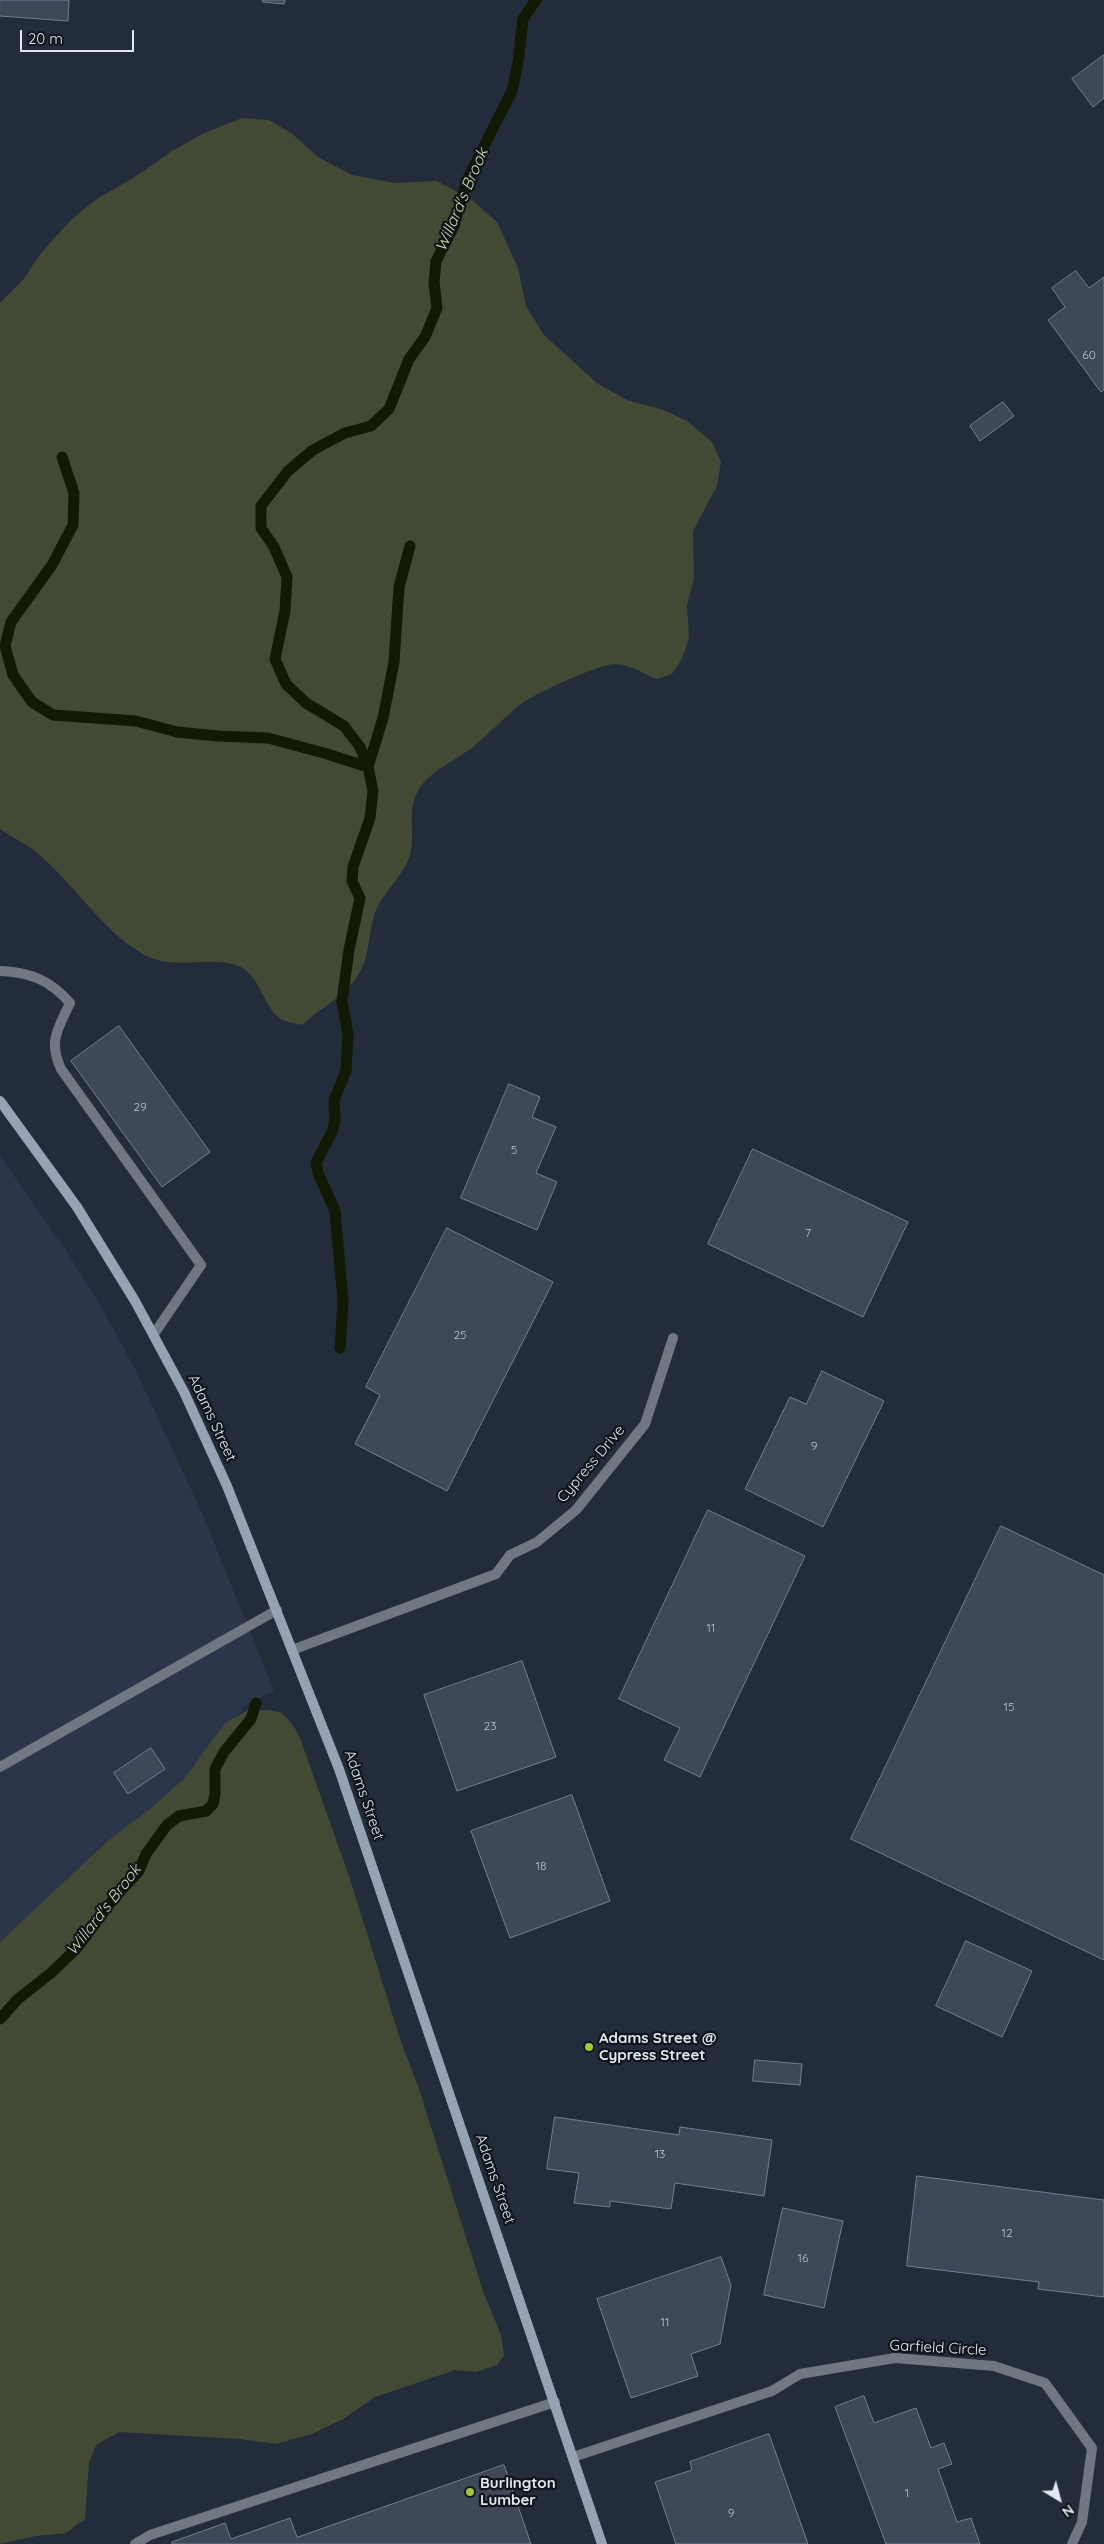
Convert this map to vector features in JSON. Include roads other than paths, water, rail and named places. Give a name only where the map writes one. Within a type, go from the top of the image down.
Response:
[{"type":"main road","name":"Adams Street","points":[[0,1101],[77,1207],[154,1334],[211,1448],[340,1769],[602,2544]]},
{"type":"street","points":[[0,971],[29,974],[41,979],[53,985],[70,1003],[55,1040],[54,1049],[61,1069],[201,1265],[154,1334]]},
{"type":"street","name":"Cypress Drive","points":[[292,1650],[496,1574],[510,1554],[537,1542],[576,1510],[645,1424],[673,1338]]},
{"type":"street","points":[[0,1767],[277,1610]]},
{"type":"street","name":"Garfield Circle","points":[[574,2457],[772,2391],[800,2374],[895,2358],[994,2366],[1045,2383],[1092,2448],[1082,2522],[1072,2544]]},
{"type":"street","points":[[135,2544],[555,2402]]},
{"type":"waterway","name":"Willard's Brook","points":[[340,1348],[343,1301],[335,1211],[318,1173],[316,1163],[333,1130],[335,1118],[334,1100],[346,1071],[348,1034],[342,1001],[349,950],[360,898],[352,881],[353,867],[370,818],[373,791],[368,767],[360,747],[344,726],[306,703],[286,684],[275,659],[285,611],[287,577],[274,547],[261,528],[261,506],[288,471],[313,450],[345,433],[371,426],[389,409],[409,359],[425,337],[437,308],[434,283],[436,261],[454,226],[467,180],[512,91],[518,62],[523,19],[536,0]]},
{"type":"waterway","points":[[62,457],[74,493],[73,525],[52,565],[11,622],[5,646],[13,675],[32,702],[53,715],[136,721],[177,732],[268,738],[368,767],[383,718],[394,662],[399,587],[410,546]]},
{"type":"waterway","name":"Willard's Brook","points":[[0,2019],[18,1999],[51,1973],[77,1948],[114,1898],[139,1871],[146,1854],[167,1825],[179,1816],[206,1811],[213,1804],[215,1769],[224,1752],[251,1719],[256,1703]]},
{"type":"place","name":"Adams Street @ Cypress Street","points":[[589,2047]]},
{"type":"place","name":"Burlington Lumber","points":[[470,2492]]}]
